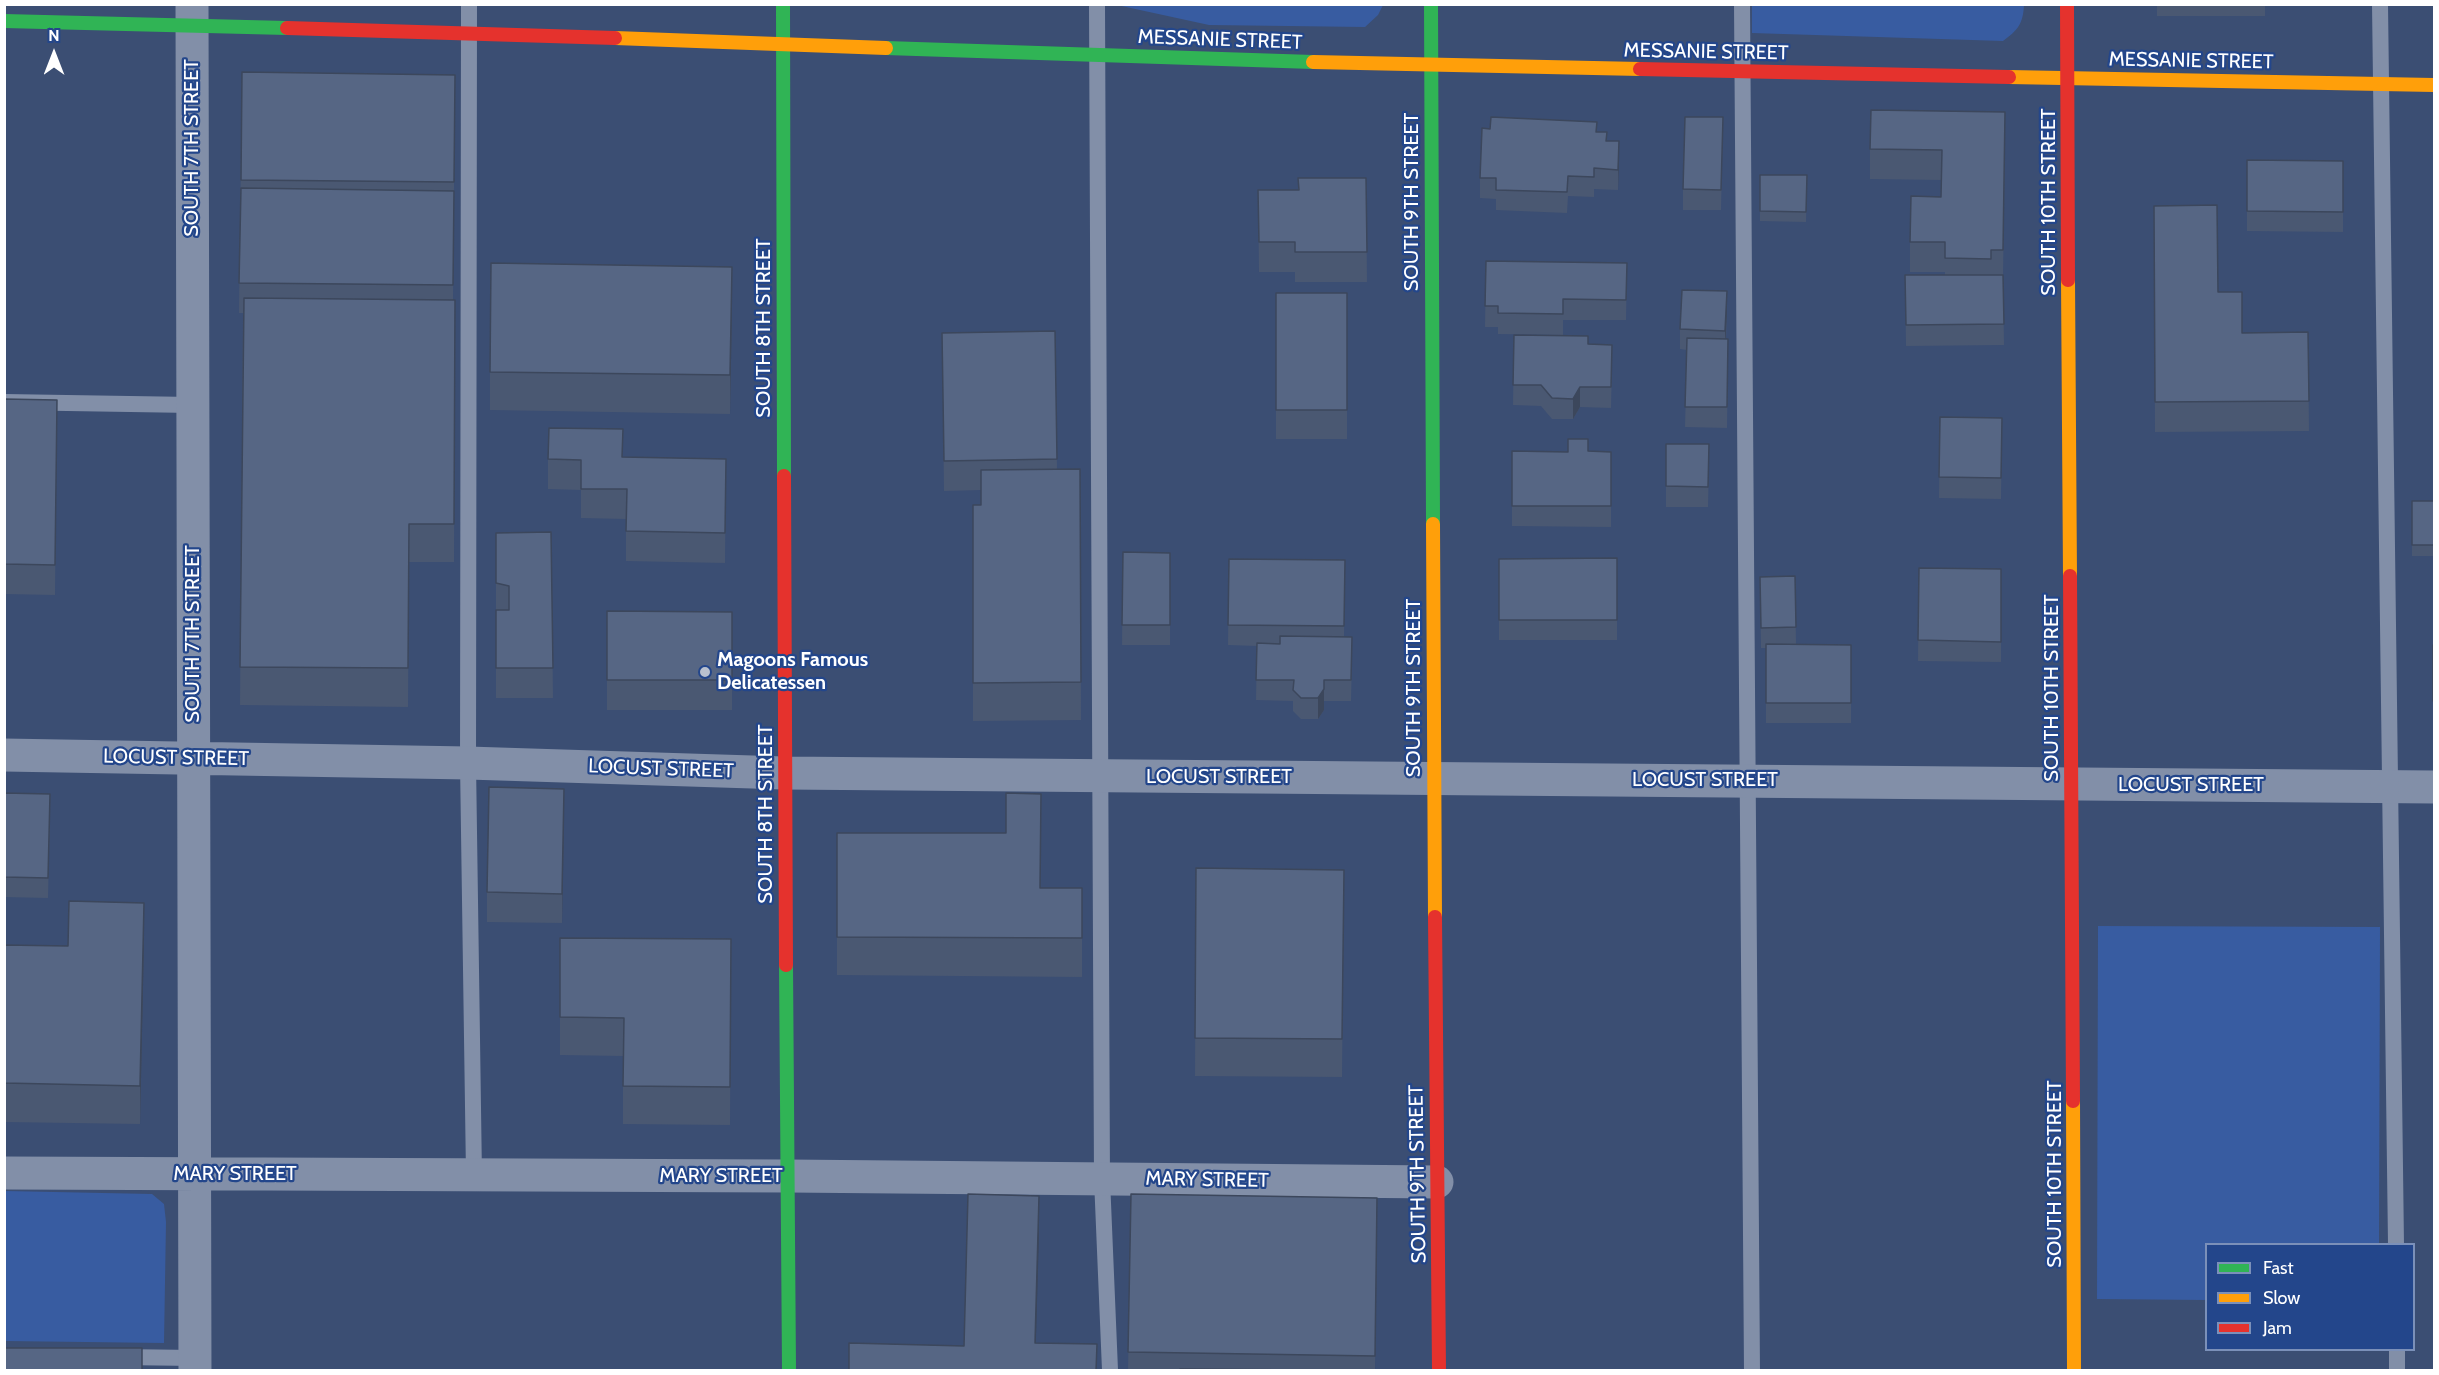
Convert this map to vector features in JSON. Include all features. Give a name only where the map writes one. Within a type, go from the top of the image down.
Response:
[{"type":"main road","name":"SOUTH 8TH STREET","points":[[783,4],[784,773],[789,1371]]},
{"type":"main road","name":"SOUTH 9TH STREET","points":[[1431,4],[1439,1371]]},
{"type":"main road","name":"SOUTH 10TH STREET","points":[[2067,4],[2074,1371]]},
{"type":"main road","name":"MESSANIE STREET","points":[[4,21],[192,15],[469,32],[1098,56],[1742,73],[2434,85]]},
{"type":"street","name":"SOUTH 7TH STREET","points":[[192,15],[195,1364]]},
{"type":"street","name":"LOCUST STREET","points":[[4,755],[468,763],[784,773],[2434,787]]},
{"type":"street","name":"MARY STREET","points":[[4,1173],[474,1174],[1437,1182]]},
{"type":"lane","points":[[469,4],[468,763],[474,1174]]},
{"type":"lane","points":[[1097,4],[1102,1179],[1110,1371]]},
{"type":"lane","points":[[1742,4],[1752,1371]]},
{"type":"lane","points":[[2380,4],[2396,1243]]},
{"type":"lane","points":[[4,402],[193,405]]},
{"type":"lane","points":[[2397,1351],[2397,1371]]},
{"type":"lane","points":[[100,1357],[195,1364]]},
{"type":"shaded area","points":[[1117,5],[1383,5],[1378,15],[1365,27],[1209,25]]},
{"type":"shaded area","points":[[1752,5],[2024,5],[2019,26],[2003,41],[1752,33]]},
{"type":"shaded area","points":[[2098,926],[2380,927],[2379,1243],[2205,1243],[2205,1300],[2097,1299]]},
{"type":"shaded area","points":[[5,1191],[152,1194],[164,1204],[166,1222],[164,1343],[5,1341]]},
{"type":"building","points":[[242,72],[455,75],[454,182],[241,180]]},
{"type":"building","points":[[1871,110],[2005,112],[2003,250],[1991,250],[1991,259],[1945,258],[1945,242],[1910,242],[1911,196],[1941,197],[1942,150],[1870,149]]},
{"type":"building","points":[[1491,117],[1597,122],[1596,132],[1607,132],[1606,141],[1619,141],[1618,170],[1594,168],[1594,177],[1568,176],[1567,192],[1496,190],[1496,178],[1480,178],[1482,128],[1490,129]]},
{"type":"building","points":[[1685,117],[1723,117],[1721,190],[1683,189]]},
{"type":"building","points":[[2247,160],[2343,161],[2343,212],[2247,211]]},
{"type":"building","points":[[1760,175],[1807,175],[1806,212],[1760,211]]},
{"type":"building","points":[[1298,178],[1366,178],[1367,252],[1295,252],[1295,242],[1259,242],[1258,190],[1299,190]]},
{"type":"building","points":[[241,188],[454,191],[453,285],[239,283]]},
{"type":"building","points":[[2217,205],[2218,292],[2242,292],[2242,333],[2308,332],[2309,401],[2155,402],[2154,206]]},
{"type":"building","points":[[1486,261],[1627,263],[1626,300],[1563,299],[1563,314],[1498,313],[1498,306],[1485,306]]},
{"type":"building","points":[[491,263],[732,267],[730,375],[490,372]]},
{"type":"building","points":[[1905,275],[2003,275],[2004,324],[1906,325]]},
{"type":"building","points":[[1682,290],[1727,291],[1725,331],[1680,329]]},
{"type":"building","points":[[1276,293],[1347,293],[1347,410],[1276,410]]},
{"type":"building","points":[[244,298],[455,300],[454,524],[409,524],[408,668],[240,667]]},
{"type":"building","points":[[1055,331],[1057,459],[944,461],[942,333]]},
{"type":"building","points":[[1514,335],[1588,336],[1588,344],[1612,345],[1611,387],[1580,387],[1573,399],[1552,398],[1541,385],[1513,385]]},
{"type":"building","points":[[1687,338],[1728,339],[1727,407],[1685,407]]},
{"type":"building","points":[[4,399],[57,400],[55,565],[4,564]]},
{"type":"building","points":[[1940,417],[2002,418],[2001,478],[1939,477]]},
{"type":"building","points":[[549,428],[623,429],[622,457],[726,459],[725,533],[626,531],[627,489],[581,489],[581,460],[548,459]]},
{"type":"building","points":[[1568,439],[1588,439],[1588,451],[1611,452],[1611,506],[1512,506],[1512,451],[1568,452]]},
{"type":"building","points":[[1666,444],[1709,444],[1708,487],[1666,486]]},
{"type":"building","points":[[1080,469],[1081,682],[973,683],[973,505],[981,505],[981,470]]},
{"type":"building","points":[[2412,501],[2434,501],[2434,545],[2412,545]]},
{"type":"building","points":[[551,532],[553,668],[496,668],[496,610],[509,610],[509,586],[496,583],[496,533]]},
{"type":"building","points":[[1123,552],[1170,553],[1170,625],[1122,625]]},
{"type":"building","points":[[1617,558],[1617,620],[1499,620],[1499,559]]},
{"type":"building","points":[[1229,559],[1345,560],[1344,626],[1228,625]]},
{"type":"building","points":[[1919,568],[2001,569],[2001,642],[1918,640]]},
{"type":"building","points":[[1795,576],[1796,627],[1761,628],[1760,577]]},
{"type":"building","points":[[607,611],[732,612],[732,680],[607,680]]},
{"type":"building","points":[[1280,636],[1352,637],[1351,680],[1324,680],[1324,689],[1318,698],[1301,698],[1293,690],[1294,680],[1256,680],[1257,643],[1280,644]]},
{"type":"building","points":[[1766,644],[1851,645],[1851,703],[1766,703]]},
{"type":"building","points":[[2434,645],[2434,701],[2433,701]]},
{"type":"building","points":[[489,787],[564,789],[562,894],[487,892]]},
{"type":"building","points":[[4,793],[50,794],[48,878],[4,877]]},
{"type":"building","points":[[1006,793],[1041,794],[1040,888],[1082,888],[1082,938],[837,937],[837,833],[1006,833]]},
{"type":"building","points":[[1196,868],[1344,870],[1342,1039],[1195,1038]]},
{"type":"building","points":[[69,901],[144,903],[140,1086],[4,1083],[4,945],[68,946]]},
{"type":"building","points":[[560,938],[731,939],[730,1087],[623,1086],[624,1018],[560,1017]]},
{"type":"building","points":[[968,1194],[1039,1196],[1035,1343],[1097,1344],[1096,1371],[849,1371],[849,1343],[964,1346]]},
{"type":"building","points":[[1131,1194],[1377,1198],[1375,1356],[1128,1352]]},
{"type":"building","points":[[4,1348],[142,1348],[142,1371],[4,1371]]},
{"type":"building","points":[[1180,1369],[1306,1370],[1306,1371],[1180,1371]]},
{"type":"traffic: fast","points":[[783,4],[784,476]]},
{"type":"traffic: fast","points":[[1431,4],[1433,524]]},
{"type":"traffic: fast","points":[[4,21],[287,28]]},
{"type":"traffic: fast","points":[[886,48],[1313,62]]},
{"type":"traffic: fast","points":[[786,965],[789,1370]]},
{"type":"traffic: slow","points":[[615,38],[886,48]]},
{"type":"traffic: slow","points":[[1313,62],[1640,69]]},
{"type":"traffic: slow","points":[[2009,77],[2434,85]]},
{"type":"traffic: slow","points":[[2068,280],[2070,576]]},
{"type":"traffic: slow","points":[[1433,524],[1435,917]]},
{"type":"traffic: slow","points":[[2073,1101],[2074,1370]]},
{"type":"traffic: jam","points":[[2067,4],[2068,280]]},
{"type":"traffic: jam","points":[[287,28],[615,38]]},
{"type":"traffic: jam","points":[[1640,69],[2009,77]]},
{"type":"traffic: jam","points":[[784,476],[786,965]]},
{"type":"traffic: jam","points":[[2070,576],[2073,1101]]},
{"type":"traffic: jam","points":[[1435,917],[1439,1370]]},
{"type":"place","name":"Magoons Famous Delicatessen","points":[[705,672]]}]
